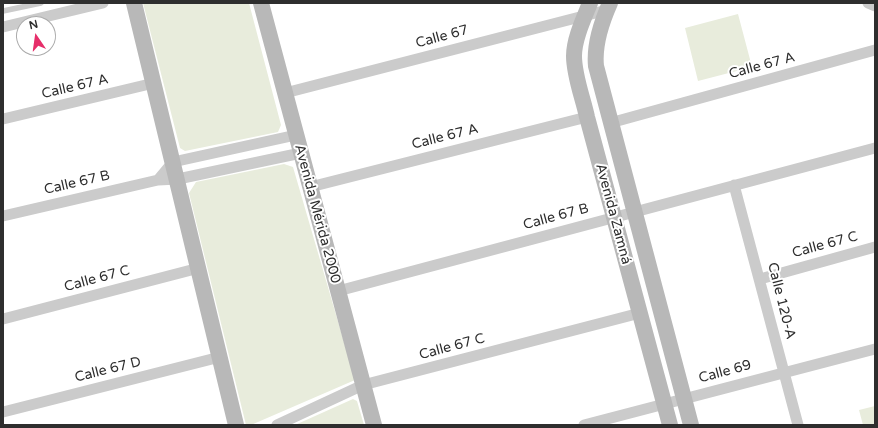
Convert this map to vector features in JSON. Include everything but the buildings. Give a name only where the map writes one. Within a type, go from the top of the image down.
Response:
[{"type":"main road","points":[[134,3],[174,162],[236,425]]},
{"type":"main road","name":"Avenida Mérida 2000","points":[[261,3],[374,425]]},
{"type":"main road","name":"Avenida Zamná","points":[[608,6],[595,56],[596,66],[691,425]]},
{"type":"main road","name":"Avenida Zamná","points":[[588,9],[574,55],[587,117],[670,425]]},
{"type":"street","points":[[3,26],[103,3]]},
{"type":"street","points":[[868,3],[875,6]]},
{"type":"street","name":"Calle 67","points":[[285,93],[588,9],[608,6]]},
{"type":"street","name":"Calle 67 A","points":[[610,123],[875,50]]},
{"type":"street","name":"Calle 67 A","points":[[3,119],[154,83]]},
{"type":"street","name":"Calle 67 A","points":[[310,187],[587,117]]},
{"type":"street","points":[[158,180],[174,162],[296,135]]},
{"type":"street","name":"Calle 67 B","points":[[338,291],[614,216],[875,148]]},
{"type":"street","points":[[178,179],[301,153]]},
{"type":"street","name":"Calle 67 B","points":[[3,216],[158,180],[178,179]]},
{"type":"street","name":"Calle 120-A","points":[[734,185],[798,425]]},
{"type":"street","name":"Calle 67 C","points":[[760,279],[875,247]]},
{"type":"street","name":"Calle 67 C","points":[[3,319],[199,268]]},
{"type":"street","name":"Calle 67 C","points":[[276,425],[364,385],[640,313]]},
{"type":"street","name":"Calle 69","points":[[584,425],[875,349]]},
{"type":"street","name":"Calle 67 D","points":[[3,412],[220,357]]},
{"type":"lane","points":[[3,11],[41,3]]},
{"type":"green space","points":[[143,3],[249,3],[281,125],[278,132],[185,151],[180,148]]},
{"type":"green space","points":[[738,14],[752,67],[698,81],[685,28]]},
{"type":"green space","points":[[284,164],[293,167],[355,380],[251,425],[246,425],[189,193],[196,182]]},
{"type":"green space","points":[[353,399],[357,401],[364,425],[295,425]]},
{"type":"green space","points":[[875,406],[875,425],[863,425],[859,410]]}]
